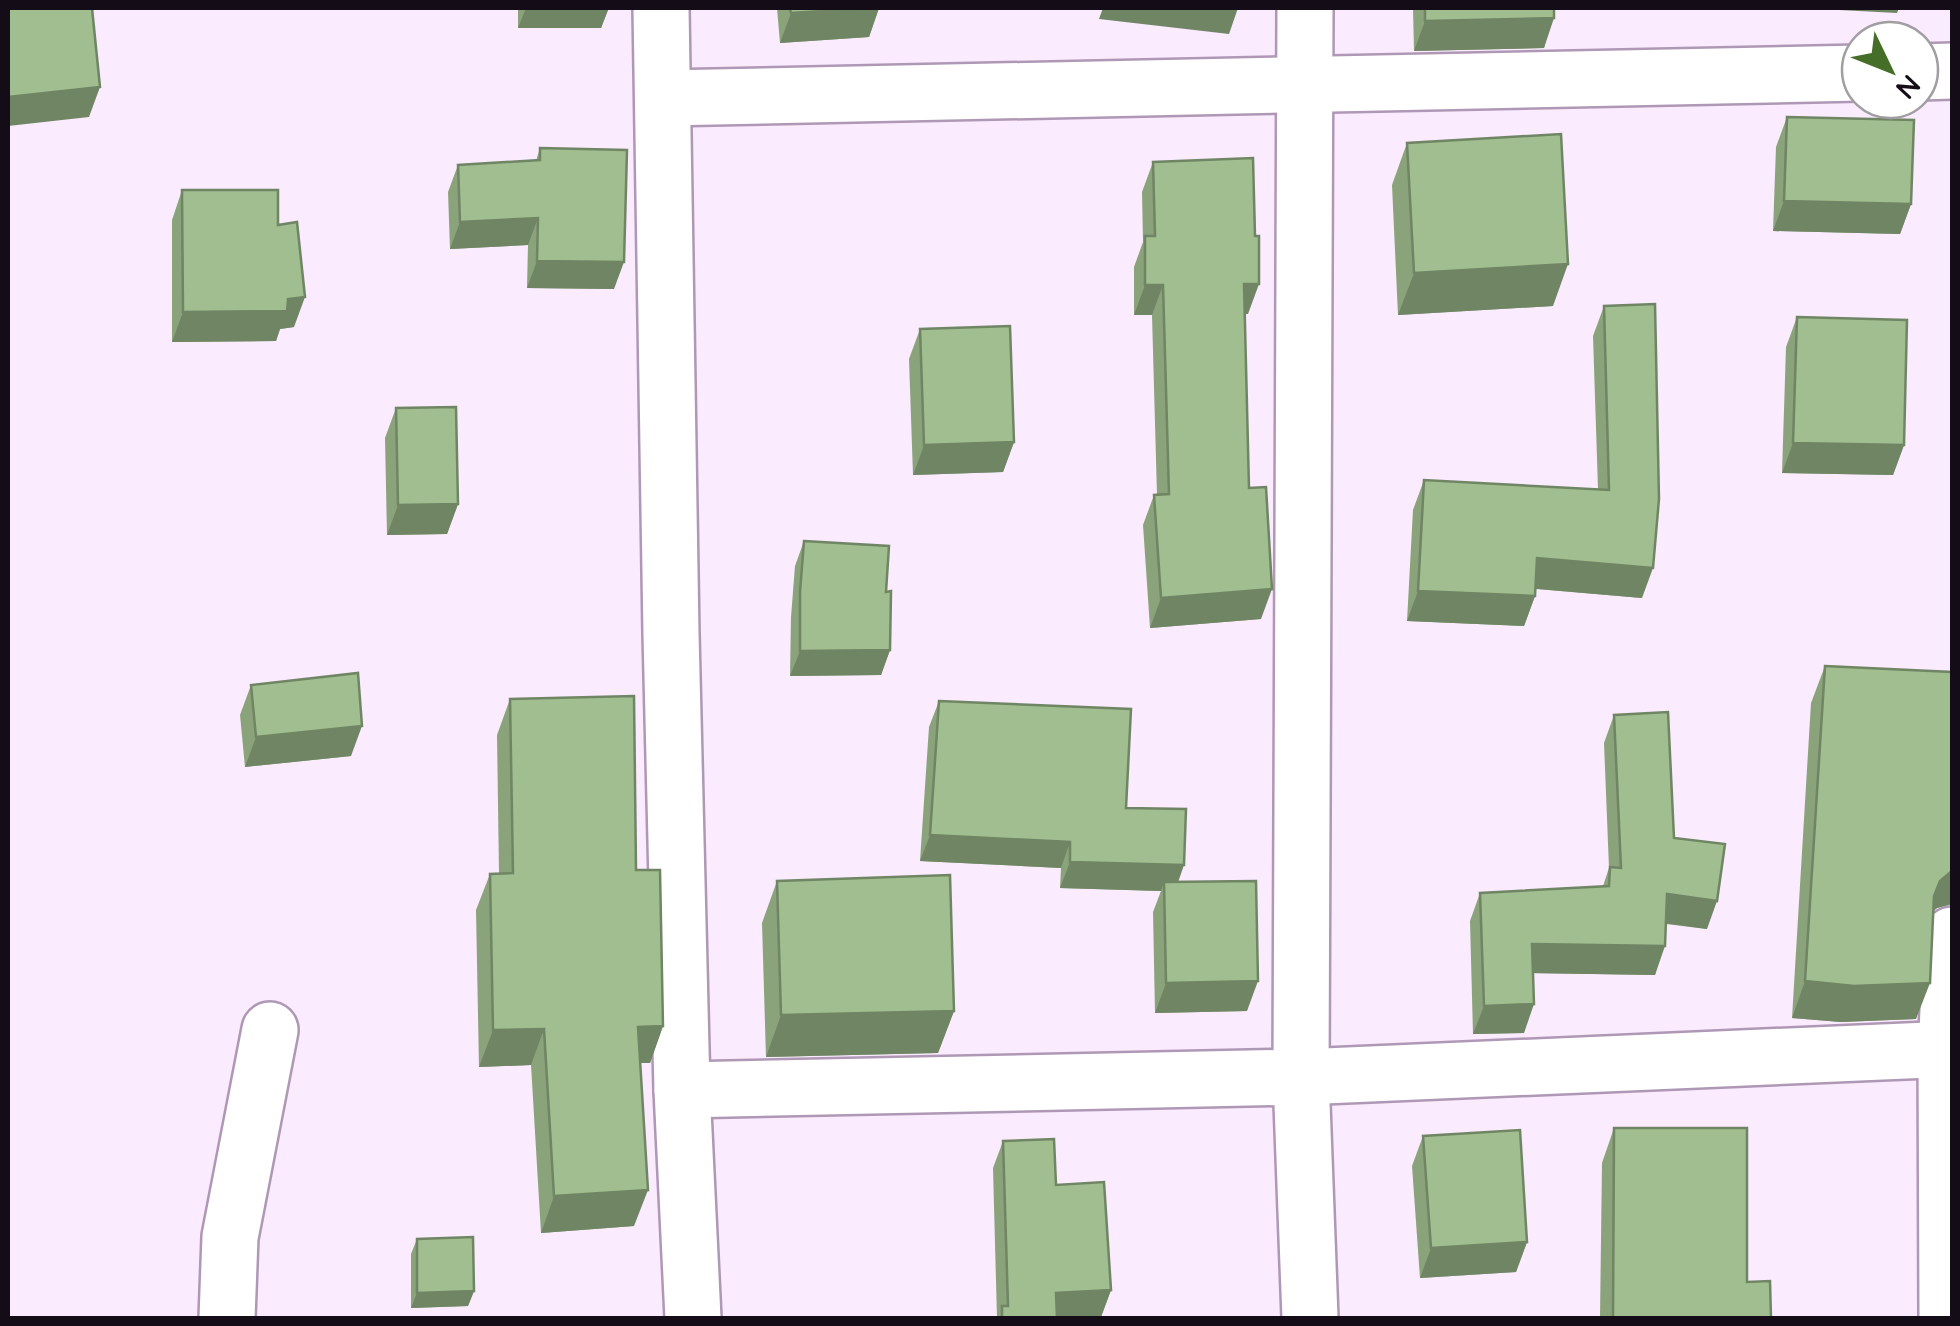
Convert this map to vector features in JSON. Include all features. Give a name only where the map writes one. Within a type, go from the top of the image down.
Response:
[{"type":"street","points":[[661,8],[682,1090],[693,1318]]},
{"type":"street","points":[[1305,8],[1301,1077],[1310,1318]]},
{"type":"street","points":[[664,98],[1840,73]]},
{"type":"street","points":[[1947,1318],[1952,935]]},
{"type":"street","points":[[226,1318],[230,1237],[270,1030]]},
{"type":"street","points":[[682,1090],[1301,1077],[1949,1049]]},
{"type":"building","points":[[8,8],[92,8],[100,87],[8,97]]},
{"type":"building","points":[[790,8],[868,8],[791,13]]},
{"type":"building","points":[[1425,8],[1554,8],[1554,18],[1425,21]]},
{"type":"building","points":[[1787,117],[1914,120],[1911,204],[1784,201]]},
{"type":"building","points":[[1561,134],[1568,264],[1414,273],[1407,143]]},
{"type":"building","points":[[540,148],[627,150],[624,262],[537,261],[538,218],[460,222],[458,165],[540,160]]},
{"type":"building","points":[[1253,158],[1259,284],[1244,284],[1249,488],[1266,487],[1272,589],[1161,598],[1154,495],[1169,494],[1163,285],[1145,285],[1145,236],[1155,236],[1153,162]]},
{"type":"building","points":[[182,190],[278,190],[278,225],[297,222],[305,297],[288,299],[287,311],[183,312]]},
{"type":"building","points":[[1655,304],[1659,499],[1653,568],[1537,558],[1535,596],[1418,591],[1424,480],[1609,490],[1604,306]]},
{"type":"building","points":[[1797,317],[1907,320],[1904,445],[1793,443]]},
{"type":"building","points":[[1010,326],[1014,442],[924,445],[920,329]]},
{"type":"building","points":[[456,407],[458,504],[398,505],[396,408]]},
{"type":"building","points":[[804,541],[889,546],[886,592],[891,591],[890,650],[800,651]]},
{"type":"building","points":[[1825,666],[1952,672],[1952,871],[1940,881],[1934,896],[1930,983],[1854,986],[1805,981]]},
{"type":"building","points":[[358,673],[362,726],[256,737],[251,685]]},
{"type":"building","points":[[634,696],[636,870],[660,870],[663,1026],[638,1027],[648,1190],[554,1196],[544,1029],[493,1030],[490,874],[513,873],[510,699]]},
{"type":"building","points":[[939,701],[1131,709],[1126,808],[1186,809],[1184,865],[1070,862],[1070,842],[930,835]]},
{"type":"building","points":[[1668,712],[1674,838],[1725,844],[1717,901],[1667,894],[1665,946],[1532,944],[1534,1004],[1484,1006],[1480,893],[1609,886],[1610,867],[1621,868],[1614,715]]},
{"type":"building","points":[[950,875],[954,1011],[781,1015],[777,881]]},
{"type":"building","points":[[1256,881],[1258,981],[1166,983],[1164,882]]},
{"type":"building","points":[[1614,1128],[1747,1128],[1747,1282],[1770,1281],[1771,1318],[1613,1318]]},
{"type":"building","points":[[1520,1130],[1527,1242],[1431,1248],[1423,1136]]},
{"type":"building","points":[[1054,1139],[1056,1185],[1104,1182],[1111,1290],[1056,1293],[1057,1318],[1002,1318],[1002,1306],[1008,1306],[1003,1141]]},
{"type":"building","points":[[473,1237],[474,1291],[417,1293],[417,1239]]}]
